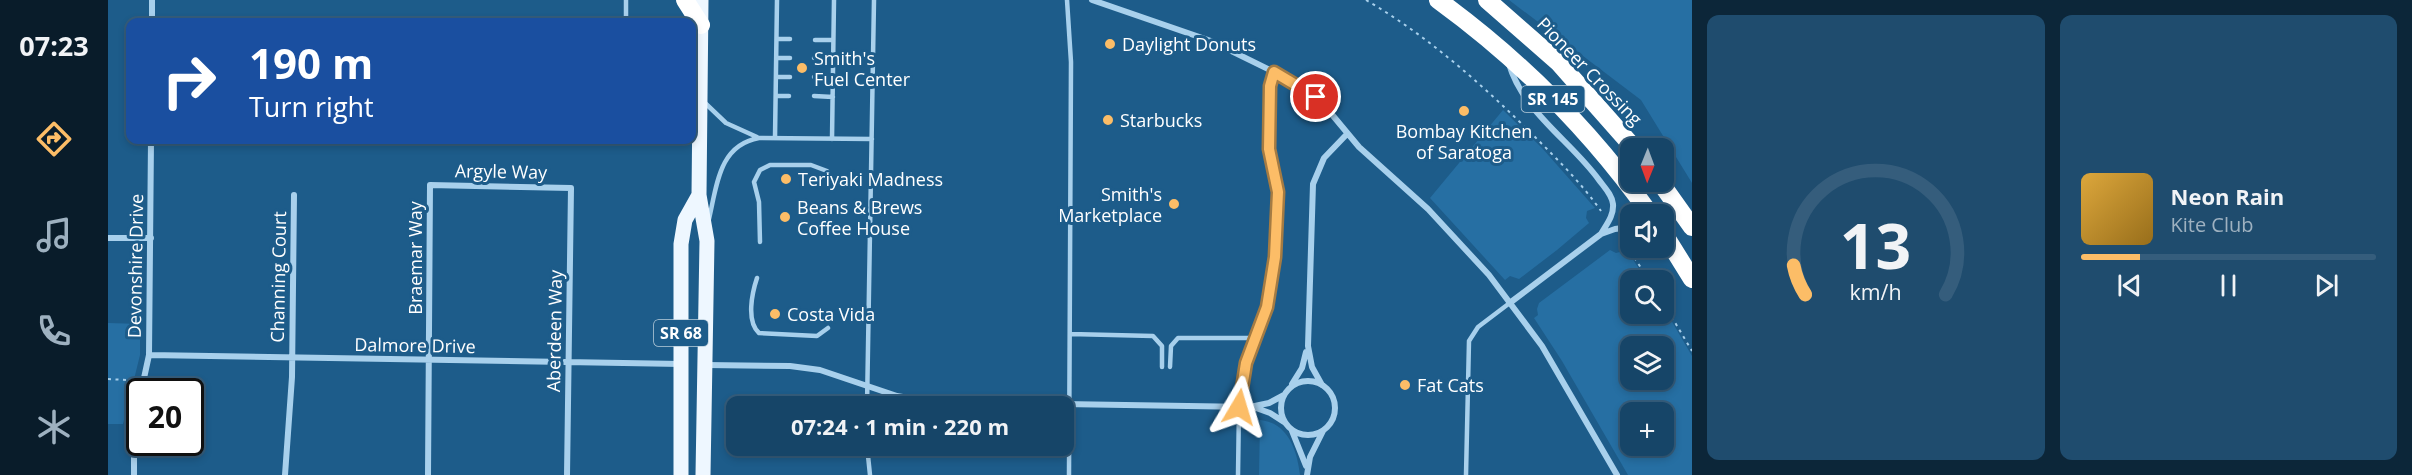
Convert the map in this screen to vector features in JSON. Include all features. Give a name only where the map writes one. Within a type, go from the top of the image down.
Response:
[{"type":"highway","points":[[685,0],[701,25]]},
{"type":"highway","name":"SR 145","points":[[1438,0],[1508,57],[1588,134],[1642,204]]},
{"type":"highway","name":"Pioneer Crossing","points":[[1487,0],[1559,63],[1625,138]]},
{"type":"highway","points":[[1667,192],[1692,227]]},
{"type":"highway","points":[[1674,250],[1692,279]]},
{"type":"main road","name":"SR 68","points":[[701,0],[699,195],[706,230],[703,475]]},
{"type":"main road","name":"SR 68","points":[[681,475],[682,232],[688,211],[699,195]]},
{"type":"street","points":[[152,0],[152,18]]},
{"type":"street","points":[[1092,0],[1211,41],[1274,72],[1316,97],[1347,134],[1448,228],[1511,302],[1555,366],[1617,475]]},
{"type":"street","points":[[1508,57],[1516,82],[1525,97],[1581,157],[1610,196],[1612,213],[1601,234]]},
{"type":"street","points":[[1307,471],[1314,447],[1323,430],[1332,420],[1335,407],[1332,395],[1322,385],[1312,367],[1308,346],[1313,184],[1324,158],[1347,134]]},
{"type":"street","name":"Devonshire Drive","points":[[144,378],[149,355],[152,144]]},
{"type":"street","name":"Argyle Way","points":[[430,185],[572,188]]},
{"type":"street","name":"Braemar Way","points":[[428,475],[430,185]]},
{"type":"street","name":"Aberdeen Way","points":[[567,475],[572,188]]},
{"type":"street","name":"Channing Court","points":[[285,475],[292,359],[294,195]]},
{"type":"street","points":[[1511,302],[1601,234],[1620,228]]},
{"type":"street","points":[[108,238],[151,238]]},
{"type":"street","points":[[1307,471],[1300,448],[1280,409],[1284,395],[1302,368],[1308,346]]},
{"type":"street","name":"Dalmore Drive","points":[[149,355],[681,364]]},
{"type":"street","points":[[705,365],[805,368],[837,374],[897,396]]},
{"type":"street","points":[[1289,388],[1305,381],[1322,385]]},
{"type":"street","points":[[1074,405],[1250,407],[1269,403],[1284,395]]},
{"type":"street","points":[[1250,407],[1270,413],[1306,435],[1323,430]]},
{"type":"street","points":[[134,456],[134,475]]},
{"type":"lane","points":[[626,0],[626,18]]},
{"type":"lane","points":[[775,138],[777,0]]},
{"type":"lane","points":[[832,139],[834,0]]},
{"type":"lane","points":[[868,396],[874,0]]},
{"type":"lane","points":[[1067,0],[1071,45],[1069,396]]},
{"type":"lane","points":[[777,39],[790,39]]},
{"type":"lane","points":[[815,40],[833,40]]},
{"type":"lane","points":[[777,58],[790,58]]},
{"type":"lane","points":[[814,58],[833,59]]},
{"type":"lane","points":[[1238,475],[1239,407],[1246,363],[1267,307],[1276,246],[1278,192],[1269,149],[1270,86],[1274,72]]},
{"type":"lane","points":[[776,77],[789,77]]},
{"type":"lane","points":[[814,77],[833,78]]},
{"type":"lane","points":[[776,96],[789,96]]},
{"type":"lane","points":[[814,96],[833,97]]},
{"type":"lane","points":[[700,97],[726,123],[759,138]]},
{"type":"lane","points":[[706,230],[725,159],[738,145],[759,138],[872,140]]},
{"type":"lane","points":[[760,242],[759,202],[754,182],[760,170],[770,165],[818,166],[827,171],[830,181]]},
{"type":"lane","points":[[757,278],[753,291],[752,322],[759,333],[817,336],[828,328]]},
{"type":"lane","points":[[1466,475],[1469,341],[1478,327],[1511,302]]},
{"type":"lane","points":[[1070,334],[1153,336],[1162,345],[1162,367]]},
{"type":"lane","points":[[1170,367],[1171,346],[1178,338],[1256,338]]},
{"type":"lane","points":[[868,456],[870,475]]},
{"type":"lane","points":[[1069,456],[1069,475]]},
{"type":"path","points":[[1366,0],[1420,34],[1492,94],[1558,159],[1601,211]]},
{"type":"path","points":[[1674,321],[1692,351]]},
{"type":"path","points":[[108,379],[126,380]]},
{"type":"shaded area","points":[[1509,0],[1692,0],[1692,183],[1674,154],[1674,138],[1664,138],[1641,100]]},
{"type":"shaded area","points":[[1503,110],[1542,148],[1595,208],[1587,211],[1586,218],[1589,223],[1557,250],[1519,279],[1510,276],[1505,280],[1430,198]]},
{"type":"shaded area","points":[[1610,250],[1616,253],[1620,252],[1620,258],[1632,258],[1640,270],[1620,270],[1620,324],[1673,324],[1692,356],[1692,475],[1628,475],[1562,361],[1534,318],[1538,315],[1539,303]]},
{"type":"shaded area","points":[[108,323],[140,324],[140,355],[134,378],[126,378],[126,412],[123,424],[108,424]]},
{"type":"shaded area","points":[[1260,420],[1278,426],[1284,432],[1293,447],[1300,475],[1259,475]]},
{"type":"place","name":"Daylight Donuts","points":[[1110,44]]},
{"type":"place","name":"Smith's Fuel Center","points":[[802,68]]},
{"type":"place","name":"Bombay Kitchen of Saratoga","points":[[1464,111]]},
{"type":"place","name":"Starbucks","points":[[1108,120]]},
{"type":"place","name":"Teriyaki Madness","points":[[786,179]]},
{"type":"place","name":"Smith's Marketplace","points":[[1174,204]]},
{"type":"place","name":"Beans & Brews Coffee House","points":[[785,217]]},
{"type":"place","name":"Costa Vida","points":[[775,314]]},
{"type":"place","name":"Fat Cats","points":[[1405,385]]},
{"type":"route","points":[[1239,407],[1246,363],[1267,307],[1275,257],[1278,192],[1269,149],[1270,86],[1274,72],[1316,97]]}]
